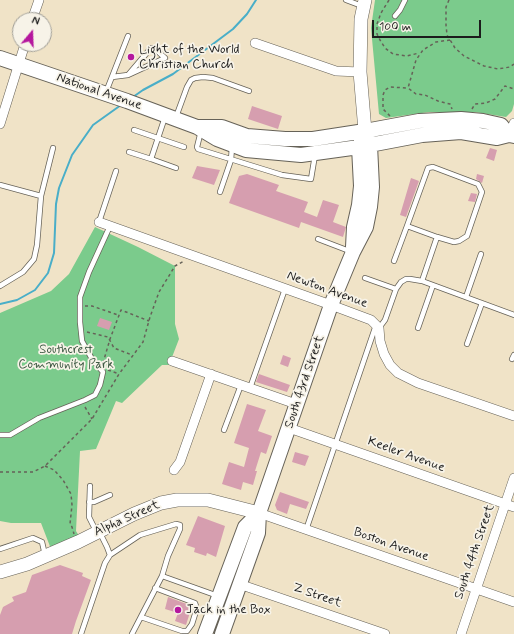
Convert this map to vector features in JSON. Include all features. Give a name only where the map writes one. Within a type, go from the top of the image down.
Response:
[{"type":"main road","name":"National Avenue","points":[[0,58],[171,117],[199,128],[217,139],[246,150],[288,154],[316,153],[365,146],[422,135],[461,132],[497,138],[512,131]]},
{"type":"main road","name":"National Avenue","points":[[199,128],[222,127],[247,136],[285,139],[313,139],[419,121],[461,119],[483,121],[501,125],[512,131]]},
{"type":"main road","name":"South 43rd Street","points":[[222,634],[258,531],[259,513],[296,404],[306,380],[331,305],[353,252],[354,227],[359,205],[365,146],[365,131]]},
{"type":"main road","points":[[232,145],[236,140],[262,144],[285,139]]},
{"type":"main road","name":"South 43rd Street","points":[[205,634],[245,527],[259,513]]},
{"type":"street","points":[[34,12],[36,1]]},
{"type":"street","points":[[365,3],[361,19],[360,72],[365,131]]},
{"type":"street","points":[[255,43],[336,71],[360,72]]},
{"type":"street","points":[[0,123],[22,52]]},
{"type":"street","name":"Newton Avenue","points":[[99,222],[331,305],[371,320],[378,326]]},
{"type":"street","points":[[378,326],[384,354],[398,373],[418,383],[514,416]]},
{"type":"street","points":[[172,361],[296,404]]},
{"type":"street","points":[[174,470],[180,462],[211,374]]},
{"type":"street","name":"Keeler Avenue","points":[[289,428],[336,443],[510,505]]},
{"type":"street","name":"South 44th Street","points":[[461,634],[476,588],[510,505],[514,478]]},
{"type":"street","name":"Alpha Street","points":[[0,572],[27,564],[78,542],[134,514],[160,503],[176,500],[208,500],[259,513]]},
{"type":"street","name":"Boston Avenue","points":[[259,513],[514,602]]},
{"type":"street","name":"Z Street","points":[[240,584],[385,634]]},
{"type":"lane","points":[[346,0],[365,3]]},
{"type":"lane","points":[[395,16],[405,0]]},
{"type":"lane","points":[[106,94],[128,36]]},
{"type":"lane","points":[[112,77],[128,75],[165,58],[154,48],[151,48],[128,75]]},
{"type":"lane","points":[[151,159],[158,139],[191,80],[203,77],[213,78],[249,91]]},
{"type":"lane","points":[[199,128],[198,149],[282,175],[308,180],[312,176],[316,153]]},
{"type":"lane","points":[[134,130],[184,147]]},
{"type":"lane","points":[[220,192],[231,160],[232,145]]},
{"type":"lane","points":[[0,286],[23,272],[34,259],[37,245],[41,196],[53,148]]},
{"type":"lane","points":[[129,152],[176,168]]},
{"type":"lane","points":[[394,261],[426,170],[430,167],[478,184],[482,192],[467,236],[454,242],[407,226]]},
{"type":"lane","points":[[99,222],[116,171]]},
{"type":"lane","points":[[0,184],[41,196]]},
{"type":"lane","points":[[0,435],[10,435],[38,418],[82,402],[95,395],[100,385],[103,372],[92,359],[82,342],[80,297],[83,286],[110,226]]},
{"type":"lane","points":[[422,281],[437,237]]},
{"type":"lane","points":[[318,239],[353,252]]},
{"type":"lane","points":[[466,297],[481,254]]},
{"type":"lane","points":[[365,278],[396,289]]},
{"type":"lane","points":[[306,530],[378,326],[385,320],[396,289],[401,282],[410,278],[422,281],[514,313]]},
{"type":"lane","points":[[418,328],[433,285]]},
{"type":"lane","points":[[250,388],[285,289]]},
{"type":"lane","points":[[467,344],[482,303]]},
{"type":"lane","points":[[224,430],[241,385]]},
{"type":"lane","points":[[90,486],[89,517],[107,547],[110,555]]},
{"type":"lane","points":[[89,502],[94,502],[110,495]]},
{"type":"lane","points":[[81,634],[105,563],[110,555],[140,535],[176,524],[180,525],[180,529],[168,556],[162,576],[132,634]]},
{"type":"lane","points":[[0,549],[33,538],[42,542],[46,555]]},
{"type":"lane","points":[[162,576],[219,597]]},
{"type":"lane","points":[[141,617],[182,631],[187,631],[192,624],[196,611],[195,603],[155,588]]},
{"type":"path","points":[[389,0],[381,13],[377,24],[377,34],[380,40],[389,51],[398,55],[411,56],[421,53]]},
{"type":"path","points":[[449,0],[446,8],[447,35],[455,48],[464,56],[484,66],[498,68],[510,67],[514,64]]},
{"type":"path","points":[[408,88],[416,60],[421,53],[427,47],[436,42],[450,40]]},
{"type":"path","points":[[472,111],[475,104],[486,103],[495,99],[505,86],[514,89]]},
{"type":"path","points":[[390,117],[383,109],[383,95],[385,90],[390,87],[408,88],[416,94],[425,95],[438,101],[450,104],[452,110]]},
{"type":"path","points":[[80,305],[92,306],[118,314]]},
{"type":"path","points":[[104,365],[103,361],[118,314],[121,310],[149,321]]},
{"type":"path","points":[[81,331],[108,337],[114,348],[133,355]]},
{"type":"path","points":[[105,369],[119,374]]},
{"type":"path","points":[[82,402],[92,419]]},
{"type":"path","points":[[45,466],[54,470],[63,480],[71,494],[72,505],[70,524],[78,542]]},
{"type":"green space","points":[[375,0],[514,0],[514,104],[512,111],[506,117],[475,112],[429,112],[386,118],[379,114],[371,28]]},
{"type":"green space","name":"Southcrest Community Park","points":[[95,227],[175,266],[175,324],[179,339],[169,365],[162,365],[122,403],[116,401],[96,449],[80,451],[76,531],[79,536],[51,549],[41,523],[11,523],[0,521],[0,313],[51,291],[69,274]]},
{"type":"building","points":[[252,106],[282,116],[278,129],[248,119]]},
{"type":"building","points":[[490,148],[497,150],[494,161],[486,158]]},
{"type":"building","points":[[197,166],[220,170],[214,185],[192,178]]},
{"type":"building","points":[[247,174],[279,185],[276,191],[308,202],[304,212],[317,217],[323,200],[339,205],[333,222],[346,227],[343,237],[301,222],[299,228],[229,203],[239,176]]},
{"type":"building","points":[[477,174],[484,176],[482,183],[476,179]]},
{"type":"building","points":[[411,178],[419,181],[406,217],[400,215]]},
{"type":"building","points":[[471,193],[477,194],[475,202],[468,201]]},
{"type":"building","points":[[100,318],[112,322],[109,330],[97,326]]},
{"type":"building","points":[[283,355],[291,358],[288,367],[280,364]]},
{"type":"building","points":[[259,374],[290,385],[287,392],[256,382]]},
{"type":"building","points":[[247,404],[266,410],[258,431],[272,436],[266,454],[261,452],[255,471],[257,471],[253,485],[243,482],[241,490],[222,484],[229,462],[244,467],[249,448],[234,443]]},
{"type":"building","points":[[295,452],[309,456],[305,466],[292,462]]},
{"type":"building","points":[[280,492],[309,502],[306,509],[290,504],[287,514],[277,510],[275,505]]},
{"type":"building","points":[[198,516],[225,526],[216,557],[207,553],[206,556],[194,552],[195,548],[186,545]]},
{"type":"building","points":[[60,565],[83,573],[82,576],[91,580],[72,634],[0,634],[0,615],[3,607],[14,601],[12,597],[26,592],[32,575]]},
{"type":"building","points":[[168,597],[192,606],[186,625],[175,621],[178,613],[165,609]]},
{"type":"waterway","points":[[133,97],[173,74],[233,29],[247,14],[256,0]]},
{"type":"waterway","points":[[0,304],[17,300],[35,290],[48,273],[54,253],[56,204],[59,188],[72,155],[93,125],[121,105]]},
{"type":"place","name":"Light of the World Christian Church","points":[[131,57]]},
{"type":"place","name":"Jack in the Box","points":[[178,610]]}]
